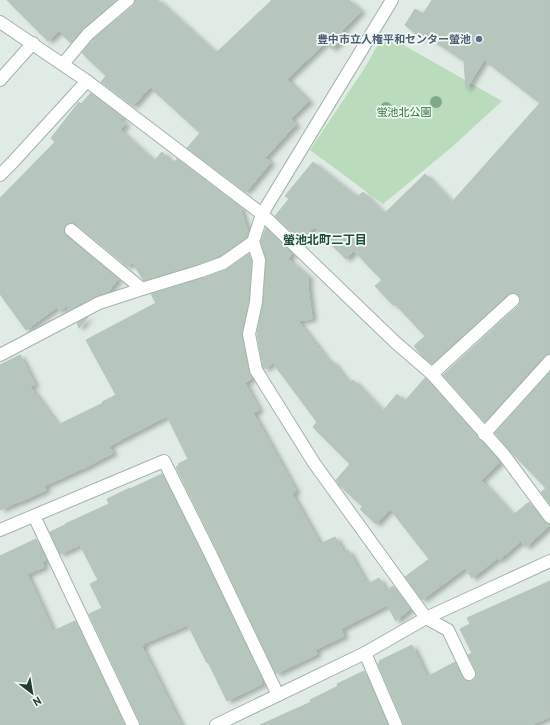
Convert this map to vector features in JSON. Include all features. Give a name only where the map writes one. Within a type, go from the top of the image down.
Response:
[{"type":"street","points":[[63,64],[88,34],[128,0]]},
{"type":"street","points":[[387,2],[262,214],[254,242],[259,260],[256,302],[249,334],[256,370],[314,463],[426,618],[448,630],[469,674]]},
{"type":"street","points":[[0,22],[87,80],[262,214],[395,342],[432,374],[504,455],[550,517]]},
{"type":"street","points":[[0,80],[33,43]]},
{"type":"street","points":[[0,175],[87,80]]},
{"type":"street","points":[[72,230],[142,289]]},
{"type":"street","points":[[0,356],[99,304],[223,263],[254,242]]},
{"type":"street","points":[[432,374],[513,300]]},
{"type":"street","points":[[484,434],[550,361]]},
{"type":"street","points":[[0,530],[164,461],[278,695]]},
{"type":"street","points":[[34,516],[133,725]]},
{"type":"street","points":[[216,725],[241,720],[278,695],[365,653],[426,618],[550,561]]},
{"type":"street","points":[[365,653],[396,725]]},
{"type":"green space","name":"蛍池北公園","points":[[384,34],[502,101],[452,147],[383,204],[310,150],[364,69]]},
{"type":"building","points":[[7,0],[116,0],[83,28],[71,43],[59,31],[48,41]]},
{"type":"building","points":[[135,0],[158,0],[216,53],[272,0],[349,0],[361,11],[342,31],[346,35],[332,49],[326,42],[287,79],[309,101],[290,119],[296,124],[265,158],[271,162],[246,192],[187,148],[200,133],[150,87],[133,106],[101,82],[106,76],[82,53],[93,39],[133,6]]},
{"type":"building","points":[[432,0],[550,0],[550,354],[544,356],[485,422],[443,375],[518,306],[520,299],[518,295],[515,293],[508,294],[432,364],[423,357],[414,346],[425,336],[395,304],[393,305],[375,286],[382,280],[354,251],[346,259],[314,227],[302,242],[275,216],[289,199],[285,196],[313,162],[357,197],[363,192],[384,214],[425,174],[452,202],[540,103],[484,60],[466,89],[464,61],[426,36],[422,39],[405,25],[415,9],[423,14]]},
{"type":"building","points":[[91,93],[122,117],[120,120],[126,124],[120,130],[154,161],[162,152],[173,163],[177,159],[240,207],[248,233],[247,237],[220,256],[144,281],[132,262],[128,267],[76,224],[68,223],[64,228],[66,235],[118,279],[108,292],[96,296],[69,310],[67,306],[59,311],[57,307],[26,330],[0,294],[0,198],[55,142],[51,138],[79,102],[81,104]]},
{"type":"building","points":[[266,228],[292,253],[288,259],[308,276],[312,319],[298,321],[330,363],[332,361],[349,383],[353,380],[383,411],[397,394],[405,401],[425,378],[500,462],[481,480],[513,515],[529,502],[544,521],[547,524],[550,524],[526,547],[521,541],[499,560],[498,558],[472,578],[465,568],[422,600],[405,577],[429,559],[390,509],[376,524],[360,509],[363,507],[339,485],[336,480],[350,464],[313,427],[317,422],[273,363],[264,369],[263,367],[257,334],[263,303],[266,260],[261,242]]},
{"type":"building","points":[[249,254],[251,261],[249,301],[242,335],[249,371],[252,378],[245,383],[259,410],[253,413],[296,491],[292,494],[320,544],[335,537],[344,552],[348,550],[368,584],[379,578],[386,591],[393,586],[410,609],[396,621],[387,605],[341,629],[344,636],[315,650],[317,654],[276,674],[176,467],[179,466],[178,464],[188,459],[167,416],[109,446],[113,453],[44,486],[46,490],[0,510],[0,365],[20,355],[35,385],[29,385],[58,425],[116,395],[86,340],[156,303],[151,294],[226,270]]},
{"type":"building","points":[[88,317],[79,328],[77,323]]},
{"type":"building","points":[[550,372],[550,504],[541,492],[546,488],[495,433]]},
{"type":"building","points":[[162,474],[263,681],[261,682],[262,684],[227,701],[188,625],[143,644],[144,646],[142,647],[181,725],[140,725],[140,722],[89,614],[102,608],[90,584],[98,580],[80,545],[60,554],[50,532],[109,504],[107,499]]},
{"type":"building","points":[[36,539],[46,560],[42,562],[44,567],[27,574],[53,631],[75,621],[125,725],[0,725],[0,556]]},
{"type":"building","points":[[550,581],[550,717],[531,725],[403,725],[378,664],[380,663],[379,661],[412,645],[427,677],[455,662],[464,680],[472,681],[475,679],[476,671],[468,655],[472,653],[460,629],[470,624],[467,618]]},
{"type":"building","points":[[364,671],[388,725],[260,725],[311,702],[310,700],[338,686],[337,684]]},
{"type":"place","name":"豊中市立人権平和センター螢池","points":[[479,39]]},
{"type":"district","name":"螢池北町二丁目","points":[[325,240]]}]
